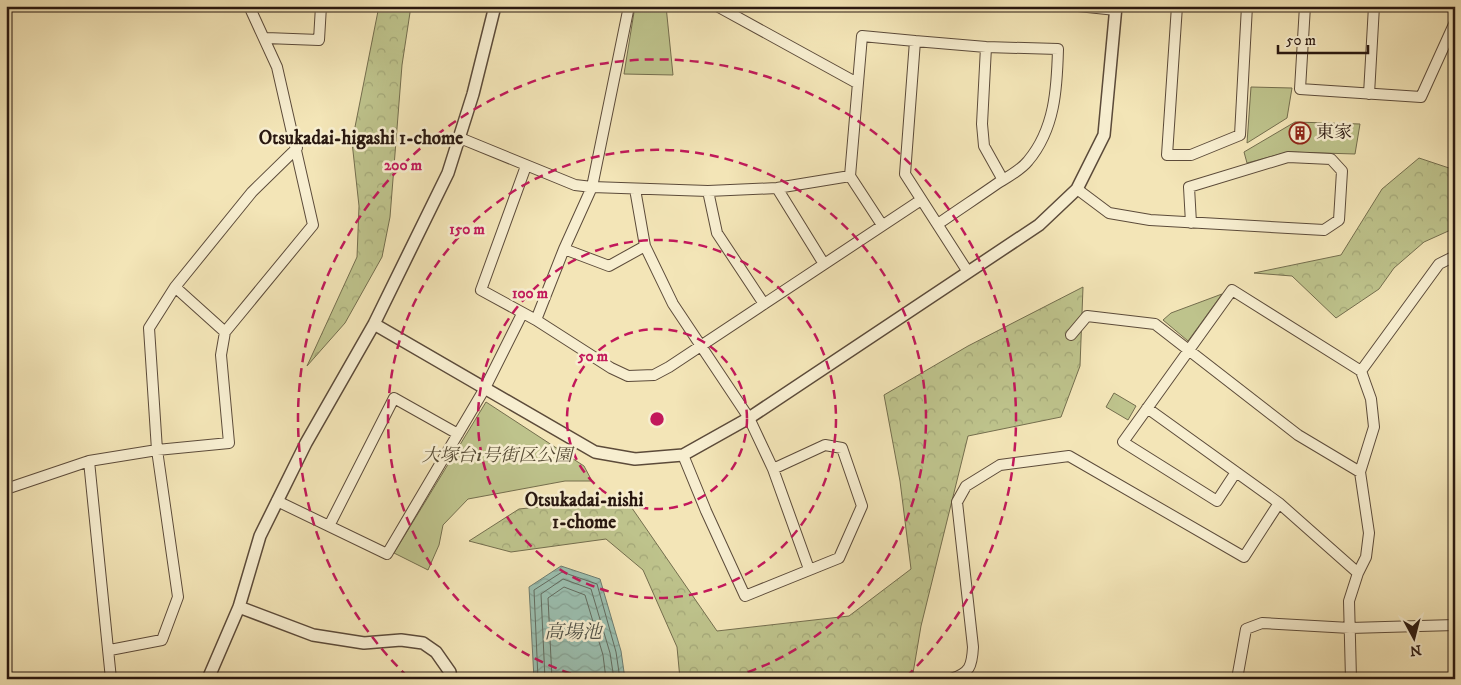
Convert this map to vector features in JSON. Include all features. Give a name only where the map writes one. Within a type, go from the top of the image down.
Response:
[{"type":"street","points":[[6,489],[89,461],[157,450],[229,443],[221,356],[225,332],[313,225],[277,67],[266,38],[249,6]]},
{"type":"street","points":[[266,38],[319,40],[321,6]]},
{"type":"street","points":[[208,679],[238,607],[260,536],[306,443],[374,324],[448,174],[460,138],[495,6]]},
{"type":"street","points":[[536,320],[564,249],[592,187],[629,6]]},
{"type":"street","points":[[717,6],[857,83]]},
{"type":"street","points":[[374,324],[594,452],[635,459],[683,455],[749,418],[1039,225],[1076,189],[1104,134],[1116,8],[1078,6]]},
{"type":"street","points":[[1178,6],[1167,155],[1191,155],[1240,135],[1247,6]]},
{"type":"street","points":[[1305,6],[1300,88],[1421,97],[1455,22]]},
{"type":"street","points":[[1369,94],[1374,6]]},
{"type":"street","points":[[882,225],[850,176],[862,36],[986,47],[1058,49],[1057,85],[1049,124],[1038,148],[1027,163],[938,224]]},
{"type":"street","points":[[915,41],[905,174],[968,272]]},
{"type":"street","points":[[986,47],[982,124],[984,146],[1003,180]]},
{"type":"street","points":[[460,138],[575,185],[592,187],[708,191],[777,188],[850,176]]},
{"type":"street","points":[[110,650],[162,640],[178,597],[157,450],[149,328],[175,287],[252,192],[296,148]]},
{"type":"street","points":[[1076,189],[1109,213],[1150,220],[1191,223],[1324,230],[1338,220],[1342,171],[1331,160],[1288,157],[1189,187],[1191,223]]},
{"type":"street","points":[[526,166],[481,290],[536,320],[611,368],[628,376],[654,375],[921,200]]},
{"type":"street","points":[[777,188],[824,264]]},
{"type":"street","points":[[635,189],[645,246],[673,304],[702,344],[749,418],[773,469],[809,569]]},
{"type":"street","points":[[708,191],[717,233],[764,304]]},
{"type":"street","points":[[564,249],[610,266],[645,246]]},
{"type":"street","points":[[1361,371],[1439,264],[1455,256]]},
{"type":"street","points":[[175,287],[225,332]]},
{"type":"street","points":[[1236,472],[1216,501],[1123,442],[1232,290],[1361,371],[1371,400],[1374,427],[1360,472],[1369,533],[1366,557],[1358,573],[1349,601],[1351,679]]},
{"type":"street","points":[[277,501],[387,554],[485,388],[522,314]]},
{"type":"street","points":[[1071,335],[1087,316],[1155,324],[1298,435],[1360,472]]},
{"type":"street","points":[[329,526],[394,398],[458,434]]},
{"type":"street","points":[[1146,408],[1279,503],[1358,573]]},
{"type":"street","points":[[683,455],[706,511],[746,596],[839,558],[862,506],[842,448],[825,445],[773,469]]},
{"type":"street","points":[[951,679],[968,671],[972,664],[973,647],[957,502],[966,486],[1000,465],[1069,456],[1244,557],[1279,503]]},
{"type":"street","points":[[89,461],[110,650],[111,679]]},
{"type":"street","points":[[238,607],[314,634],[364,643],[401,640],[423,643],[439,656],[450,672],[450,679]]},
{"type":"street","points":[[1236,679],[1246,629],[1262,623],[1350,628],[1455,625]]},
{"type":"green space","points":[[379,6],[411,6],[402,65],[390,217],[382,257],[345,323],[307,366],[357,257],[359,206],[352,142]]},
{"type":"green space","points":[[635,6],[666,6],[673,75],[624,74]]},
{"type":"green space","points":[[1251,87],[1292,88],[1287,118],[1247,143]]},
{"type":"green space","points":[[1295,122],[1360,124],[1355,154],[1288,152],[1247,163],[1244,152]]},
{"type":"green space","points":[[1419,158],[1455,170],[1455,228],[1424,242],[1394,268],[1379,289],[1336,318],[1292,276],[1254,273],[1341,255],[1382,189]]},
{"type":"green space","points":[[1083,287],[1080,366],[1061,417],[968,436],[921,626],[912,679],[680,679],[677,647],[643,570],[606,539],[511,552],[469,541],[519,509],[625,498],[717,631],[849,616],[911,569],[900,481],[884,395],[968,346]]},
{"type":"green space","points":[[1222,294],[1188,341],[1163,320],[1171,313]]},
{"type":"green space","points":[[1114,393],[1136,406],[1128,420],[1106,407]]},
{"type":"green space","name":"大塚台1号街区公園","points":[[486,402],[584,466],[592,481],[565,481],[468,499],[443,525],[439,545],[428,570],[394,553]]},
{"type":"water","name":"高場池","points":[[561,566],[600,579],[621,651],[625,679],[534,679],[529,587]]},
{"type":"place","name":"東家","points":[[1300,133]]},
{"type":"district","name":"Otsukadai-higashi 1-chome","points":[[361,138]]},
{"type":"district","name":"Otsukadai-nishi 1-chome","points":[[584,511]]}]
